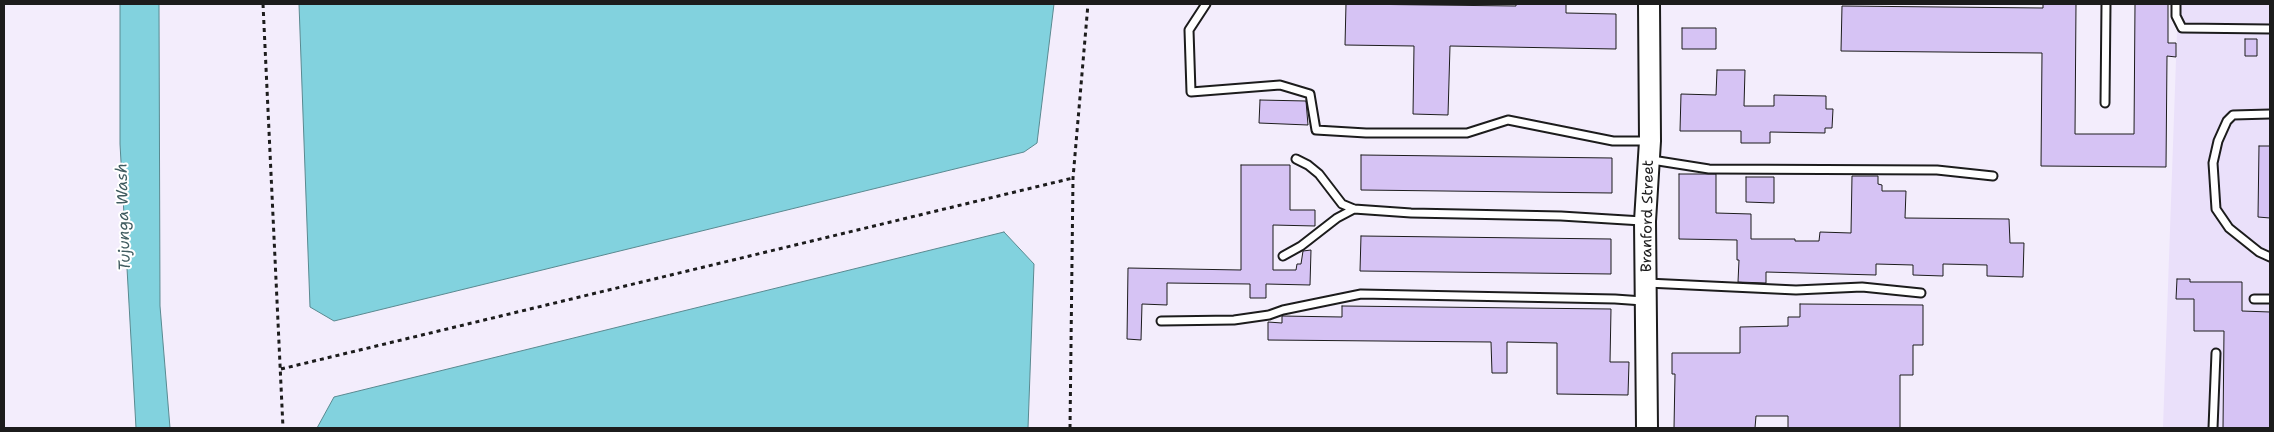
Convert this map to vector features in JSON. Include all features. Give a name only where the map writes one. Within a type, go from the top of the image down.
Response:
[{"type":"main road","name":"Branford Street","points":[[1647,428],[1645,221],[1649,150],[1649,4]]},
{"type":"lane","points":[[1206,4],[1189,30],[1191,92],[1280,85],[1310,94],[1316,130],[1366,133],[1467,132],[1508,120],[1613,141],[1709,169],[1937,170],[1993,176]]},
{"type":"lane","points":[[2105,103],[2106,4]]},
{"type":"lane","points":[[2176,4],[2176,16],[2182,28],[2270,29]]},
{"type":"lane","points":[[2270,114],[2233,115],[2218,141],[2212,163],[2216,209],[2229,228],[2259,252],[2270,258]]},
{"type":"lane","points":[[1296,159],[1308,165],[1318,174],[1342,204],[1354,209],[1410,213],[1570,216],[1645,221]]},
{"type":"lane","points":[[1283,256],[1301,246],[1336,218],[1354,209]]},
{"type":"lane","points":[[1161,321],[1234,320],[1269,315],[1283,310],[1361,294],[1615,299],[1646,292],[1862,287],[1922,293]]},
{"type":"lane","points":[[2254,299],[2270,299]]},
{"type":"lane","points":[[2213,428],[2216,354]]},
{"type":"path","points":[[263,4],[284,428]]},
{"type":"path","points":[[1070,428],[1073,178],[1088,4]]},
{"type":"path","points":[[281,369],[1073,178]]},
{"type":"shaded area","points":[[2178,4],[2270,4],[2270,428],[2163,428]]},
{"type":"water","points":[[120,4],[159,4],[160,306],[170,428],[136,428],[120,144]]},
{"type":"water","points":[[299,4],[1054,4],[1037,143],[1024,152],[334,321],[310,307]]},
{"type":"water","points":[[1004,232],[1034,264],[1028,428],[317,428],[334,397]]},
{"type":"building","points":[[1346,4],[1516,6],[1516,4],[1566,4],[1566,13],[1616,14],[1616,49],[1450,46],[1448,115],[1413,114],[1414,46],[1345,45]]},
{"type":"building","points":[[2043,4],[2076,4],[2075,134],[2134,134],[2135,4],[2168,4],[2168,43],[2176,43],[2176,57],[2167,56],[2166,167],[2041,166],[2042,53],[1841,51],[1842,6],[2043,8]]},
{"type":"building","points":[[1682,28],[1716,28],[1716,49],[1682,49]]},
{"type":"building","points":[[2245,39],[2257,39],[2257,56],[2245,56]]},
{"type":"building","points":[[1717,70],[1745,70],[1744,106],[1774,106],[1774,95],[1826,96],[1826,109],[1833,109],[1832,128],[1825,128],[1825,133],[1770,132],[1770,143],[1741,143],[1741,131],[1680,131],[1681,94],[1716,95]]},
{"type":"building","points":[[1260,100],[1306,101],[1308,125],[1259,123]]},
{"type":"building","points":[[2259,146],[2270,146],[2270,218],[2258,217]]},
{"type":"building","points":[[1361,155],[1612,158],[1612,193],[1361,190]]},
{"type":"building","points":[[1241,165],[1290,165],[1290,210],[1315,210],[1315,226],[1273,225],[1273,270],[1296,270],[1297,264],[1301,264],[1303,251],[1311,250],[1310,285],[1266,284],[1266,298],[1250,298],[1250,284],[1167,283],[1167,305],[1142,304],[1141,340],[1127,339],[1128,268],[1241,270]]},
{"type":"building","points":[[1679,174],[1716,174],[1716,213],[1751,214],[1751,239],[1795,239],[1795,241],[1819,241],[1820,232],[1851,233],[1852,176],[1878,176],[1878,184],[1882,185],[1882,191],[1906,191],[1905,218],[2009,219],[2010,243],[2024,243],[2023,277],[1987,276],[1987,265],[1943,264],[1943,276],[1913,275],[1913,265],[1876,264],[1876,275],[1766,272],[1766,283],[1738,282],[1739,260],[1737,260],[1737,240],[1679,239]]},
{"type":"building","points":[[1746,177],[1774,177],[1774,203],[1746,202]]},
{"type":"building","points":[[1361,236],[1611,239],[1611,274],[1360,271]]},
{"type":"building","points":[[2177,279],[2190,279],[2190,282],[2242,282],[2242,311],[2270,312],[2270,428],[2223,428],[2224,331],[2194,331],[2194,299],[2176,299]]},
{"type":"building","points":[[1800,304],[1923,305],[1923,345],[1913,345],[1913,375],[1900,375],[1900,428],[1788,428],[1788,416],[1756,416],[1755,428],[1674,428],[1675,374],[1672,374],[1672,353],[1740,353],[1740,327],[1788,326],[1788,317],[1800,317]]},
{"type":"building","points":[[1342,306],[1611,309],[1610,362],[1629,362],[1628,395],[1557,394],[1557,343],[1507,342],[1507,373],[1492,373],[1491,342],[1268,340],[1268,322],[1282,323],[1282,316],[1342,317]]},
{"type":"water label","name":"Tujunga Wash","points":[[124,217]]}]
